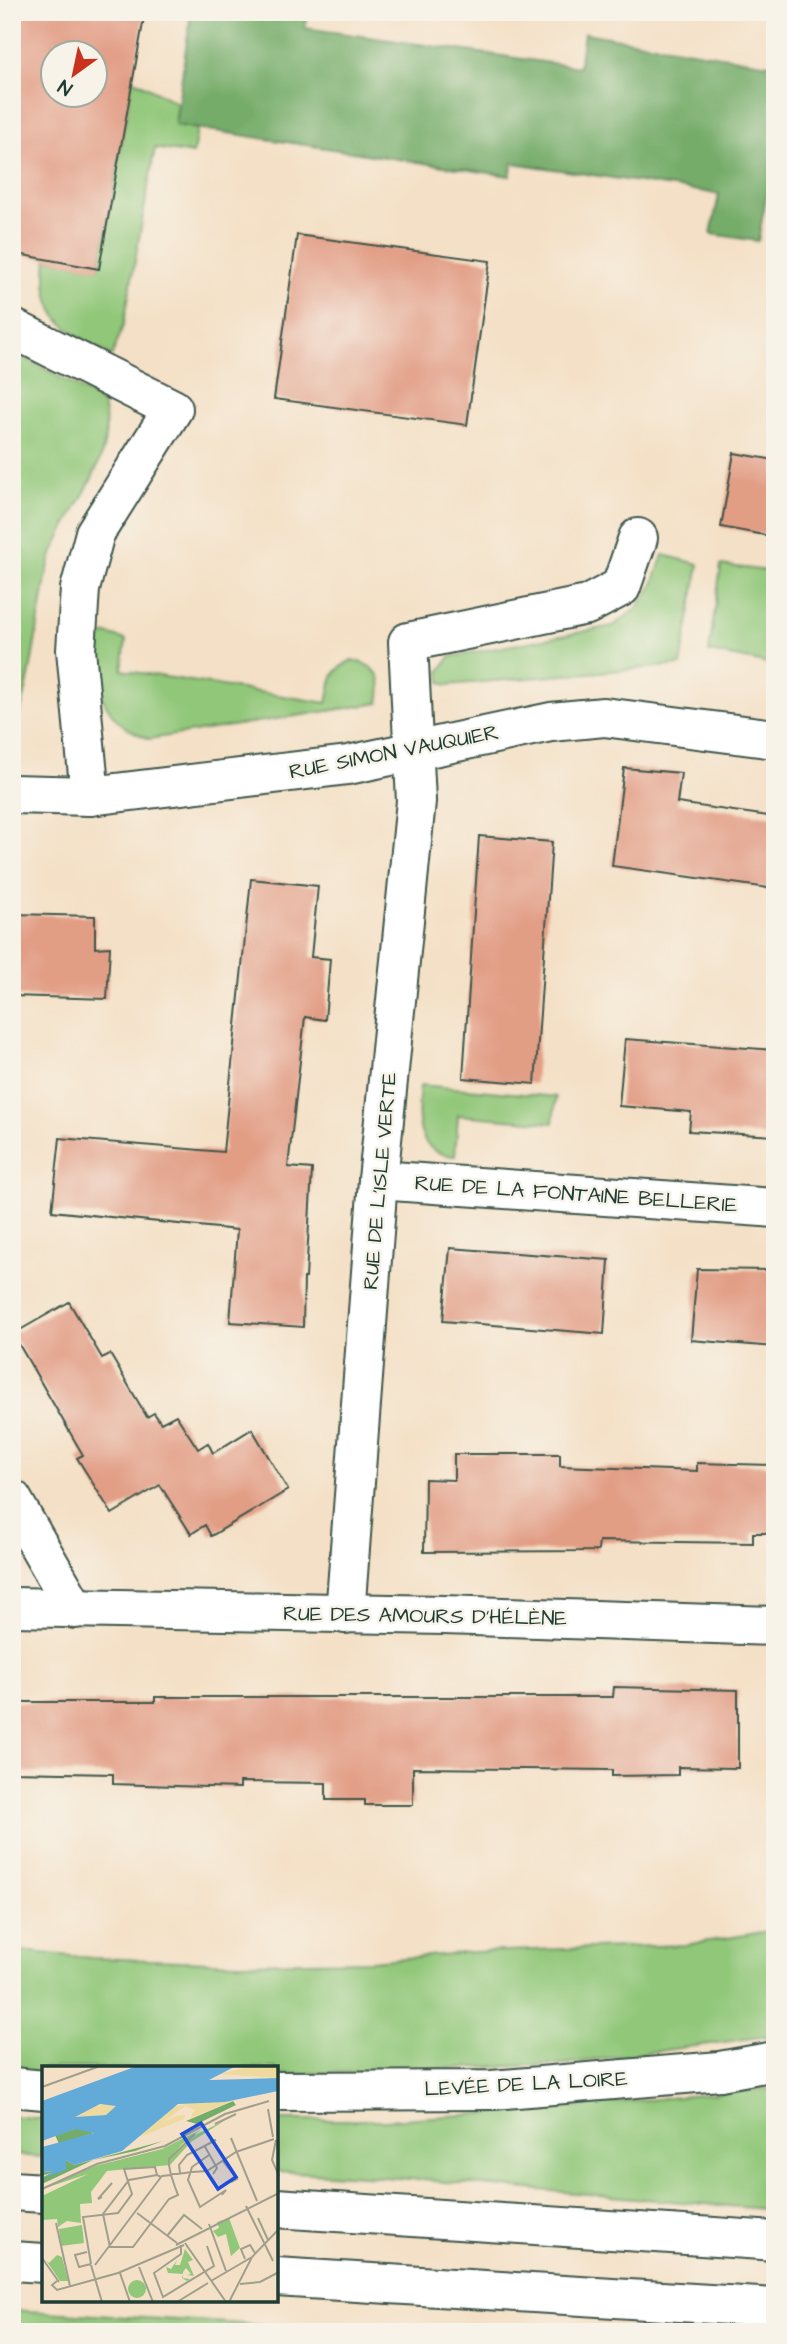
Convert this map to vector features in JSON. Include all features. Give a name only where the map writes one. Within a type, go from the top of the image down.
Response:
[{"type":"main road","points":[[12,328],[173,409],[96,533],[79,589],[76,650],[90,796]]},
{"type":"main road","name":"RUE DE L'ISLE VERTE","points":[[345,1614],[378,1180],[416,801],[408,642],[587,605],[621,587],[638,538]]},
{"type":"main road","name":"RUE SIMON VAUQUIER","points":[[12,793],[90,796],[348,765],[551,722],[604,717],[775,739]]},
{"type":"main road","name":"RUE DE LA FONTAINE BELLERIE","points":[[378,1180],[775,1208]]},
{"type":"main road","points":[[12,1499],[75,1609]]},
{"type":"main road","name":"RUE DES AMOURS D'HÉLÈNE","points":[[12,1607],[775,1626]]},
{"type":"main road","name":"LEVÉE DE LA LOIRE","points":[[278,2091],[492,2090],[720,2071],[775,2061]]},
{"type":"main road","points":[[12,2087],[42,2090]]},
{"type":"main road","points":[[12,2191],[42,2193]]},
{"type":"main road","points":[[278,2208],[775,2241]]},
{"type":"main road","points":[[12,2261],[42,2263]]},
{"type":"main road","points":[[278,2277],[775,2308]]},
{"type":"green space","points":[[191,12],[308,12],[305,28],[579,67],[584,33],[775,65],[775,149],[758,241],[711,234],[719,194],[513,163],[510,176],[175,125]]},
{"type":"green space","points":[[133,79],[177,103],[175,125],[197,129],[193,154],[155,148],[124,323],[112,356],[69,330],[52,309],[46,279],[47,259],[99,268]]},
{"type":"green space","points":[[19,354],[93,396],[103,405],[106,425],[98,464],[50,561],[26,689],[12,734],[12,388]]},
{"type":"green space","points":[[663,555],[699,564],[681,665],[447,685],[441,682],[440,671],[450,657],[613,626],[637,608],[652,587]]},
{"type":"green space","points":[[721,565],[775,572],[775,665],[709,652]]},
{"type":"green space","points":[[107,634],[126,640],[122,670],[327,703],[335,673],[352,660],[368,666],[378,674],[381,687],[379,703],[149,739],[117,720],[96,684],[91,660],[93,649],[98,640]]},
{"type":"green space","points":[[420,1085],[556,1097],[553,1123],[458,1115],[455,1156],[441,1154],[431,1148],[421,1131]]},
{"type":"green space","points":[[775,1930],[775,2035],[565,2064],[278,2075],[278,2066],[42,2066],[42,2074],[12,2072],[12,1950],[92,1958],[239,1963],[371,1961],[474,1952],[685,1945]]},
{"type":"green space","points":[[775,2088],[775,2210],[398,2178],[278,2171],[278,2120],[385,2120],[526,2111]]},
{"type":"green space","points":[[12,2116],[42,2119],[42,2157],[12,2155]]},
{"type":"green space","points":[[12,2310],[371,2332],[12,2332]]},
{"type":"building","points":[[12,12],[145,12],[99,269],[12,253]]},
{"type":"building","points":[[297,235],[490,261],[467,425],[274,399]]},
{"type":"building","points":[[734,453],[775,460],[775,537],[721,527]]},
{"type":"building","points":[[624,768],[681,773],[677,803],[775,817],[775,889],[612,866]]},
{"type":"building","points":[[479,836],[552,842],[535,1084],[463,1078]]},
{"type":"building","points":[[251,879],[318,886],[311,957],[330,959],[325,1020],[305,1017],[288,1167],[312,1169],[303,1327],[230,1322],[237,1230],[52,1211],[60,1138],[223,1152]]},
{"type":"building","points":[[12,914],[95,916],[95,948],[110,947],[107,999],[12,996]]},
{"type":"building","points":[[625,1039],[775,1050],[775,1136],[689,1131],[691,1112],[619,1106]]},
{"type":"building","points":[[450,1248],[609,1260],[604,1334],[443,1321]]},
{"type":"building","points":[[697,1269],[775,1270],[775,1347],[691,1340]]},
{"type":"building","points":[[69,1302],[102,1358],[110,1354],[147,1417],[154,1413],[161,1423],[176,1415],[198,1449],[208,1443],[213,1453],[252,1429],[288,1490],[211,1536],[205,1525],[191,1534],[160,1485],[112,1514],[77,1458],[83,1455],[13,1334]]},
{"type":"building","points":[[454,1454],[560,1454],[560,1466],[697,1471],[697,1463],[775,1465],[775,1533],[753,1533],[753,1543],[599,1541],[598,1551],[424,1552],[425,1479],[454,1480]]},
{"type":"building","points":[[614,1687],[738,1690],[738,1768],[678,1767],[678,1775],[612,1776],[612,1770],[413,1768],[413,1805],[365,1805],[365,1800],[326,1800],[326,1783],[240,1782],[240,1788],[113,1784],[113,1774],[12,1772],[12,1702],[155,1702],[155,1697],[613,1697]]}]
